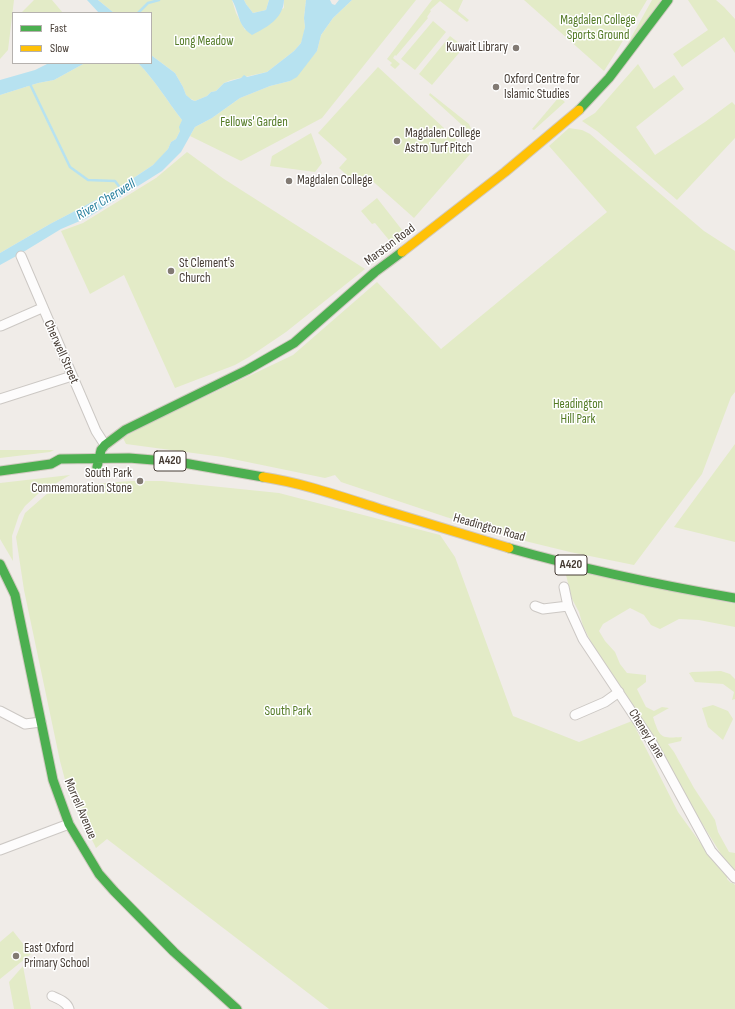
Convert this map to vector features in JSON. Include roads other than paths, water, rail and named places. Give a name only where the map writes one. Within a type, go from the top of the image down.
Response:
[{"type":"main road","name":"Marston Road","points":[[98,462],[101,450],[125,430],[247,370],[294,343],[375,272],[505,172],[570,119],[609,78],[668,0]]},
{"type":"main road","name":"Headington Road","points":[[98,462],[129,458],[178,462],[283,480],[563,563],[681,589],[735,598]]},
{"type":"main road","name":"A420","points":[[0,471],[51,464],[60,460],[98,462]]},
{"type":"main road","name":"A420","points":[[51,464],[64,468],[98,462]]},
{"type":"main road","name":"Morrell Avenue","points":[[0,564],[15,595],[54,780],[70,824],[99,874],[114,891],[174,952],[237,1009]]},
{"type":"street","name":"Cherwell Street","points":[[21,256],[96,431],[105,446]]},
{"type":"street","points":[[1,326],[42,308]]},
{"type":"street","points":[[0,399],[72,376]]},
{"type":"street","name":"Cheney Lane","points":[[564,587],[568,606],[583,639],[651,741],[711,851],[735,878]]},
{"type":"street","points":[[535,606],[543,609],[568,606]]},
{"type":"street","points":[[575,714],[605,702],[619,692]]},
{"type":"street","points":[[0,711],[25,724],[41,722]]},
{"type":"street","points":[[0,850],[70,824]]},
{"type":"street","points":[[52,996],[62,1000],[69,1006],[70,1009]]},
{"type":"water","points":[[87,0],[98,0],[113,12],[98,12]]},
{"type":"water","points":[[232,0],[244,0],[253,13],[266,10],[269,0],[284,0],[281,12],[273,22],[252,35],[241,23]]},
{"type":"water","name":"River Cherwell","points":[[306,0],[330,0],[332,4],[335,5],[339,0],[352,0],[333,18],[321,35],[317,51],[297,77],[290,81],[270,86],[240,98],[212,118],[195,127],[181,152],[162,171],[87,218],[61,229],[0,265],[0,253],[50,224],[117,189],[153,165],[168,149],[171,142],[176,139],[180,131],[179,127],[182,120],[139,64],[152,64],[152,56],[175,73],[186,95],[195,101],[207,96],[211,92],[216,91],[224,83],[241,78],[244,75],[247,77],[267,72],[294,51],[301,43],[305,27],[304,18]]},
{"type":"water","points":[[47,64],[83,64],[54,80],[38,83],[0,95],[0,80],[35,70]]},
{"type":"waterway","points":[[139,12],[148,3],[159,0]]},
{"type":"waterway","name":"River Cherwell","points":[[29,82],[70,167],[88,180],[115,181],[121,189]]},
{"type":"place","name":"Kuwait Library","points":[[516,48]]},
{"type":"place","name":"Oxford Centre for Islamic Studies","points":[[496,87]]},
{"type":"place","name":"Magdalen College Astro Turf Pitch","points":[[397,141]]},
{"type":"place","name":"Magdalen College","points":[[289,181]]},
{"type":"place","name":"St Clement's Church","points":[[171,271]]},
{"type":"place","name":"South Park Commemoration Stone","points":[[140,481]]},
{"type":"place","name":"East Oxford Primary School","points":[[16,956]]},
{"type":"park label","name":"Magdalen College Sports Ground","points":[[598,28]]},
{"type":"park label","name":"Long Meadow","points":[[204,42]]},
{"type":"park label","name":"Fellows' Garden","points":[[254,123]]},
{"type":"park label","name":"Headington Hill Park","points":[[578,412]]},
{"type":"park label","name":"South Park","points":[[288,712]]}]
